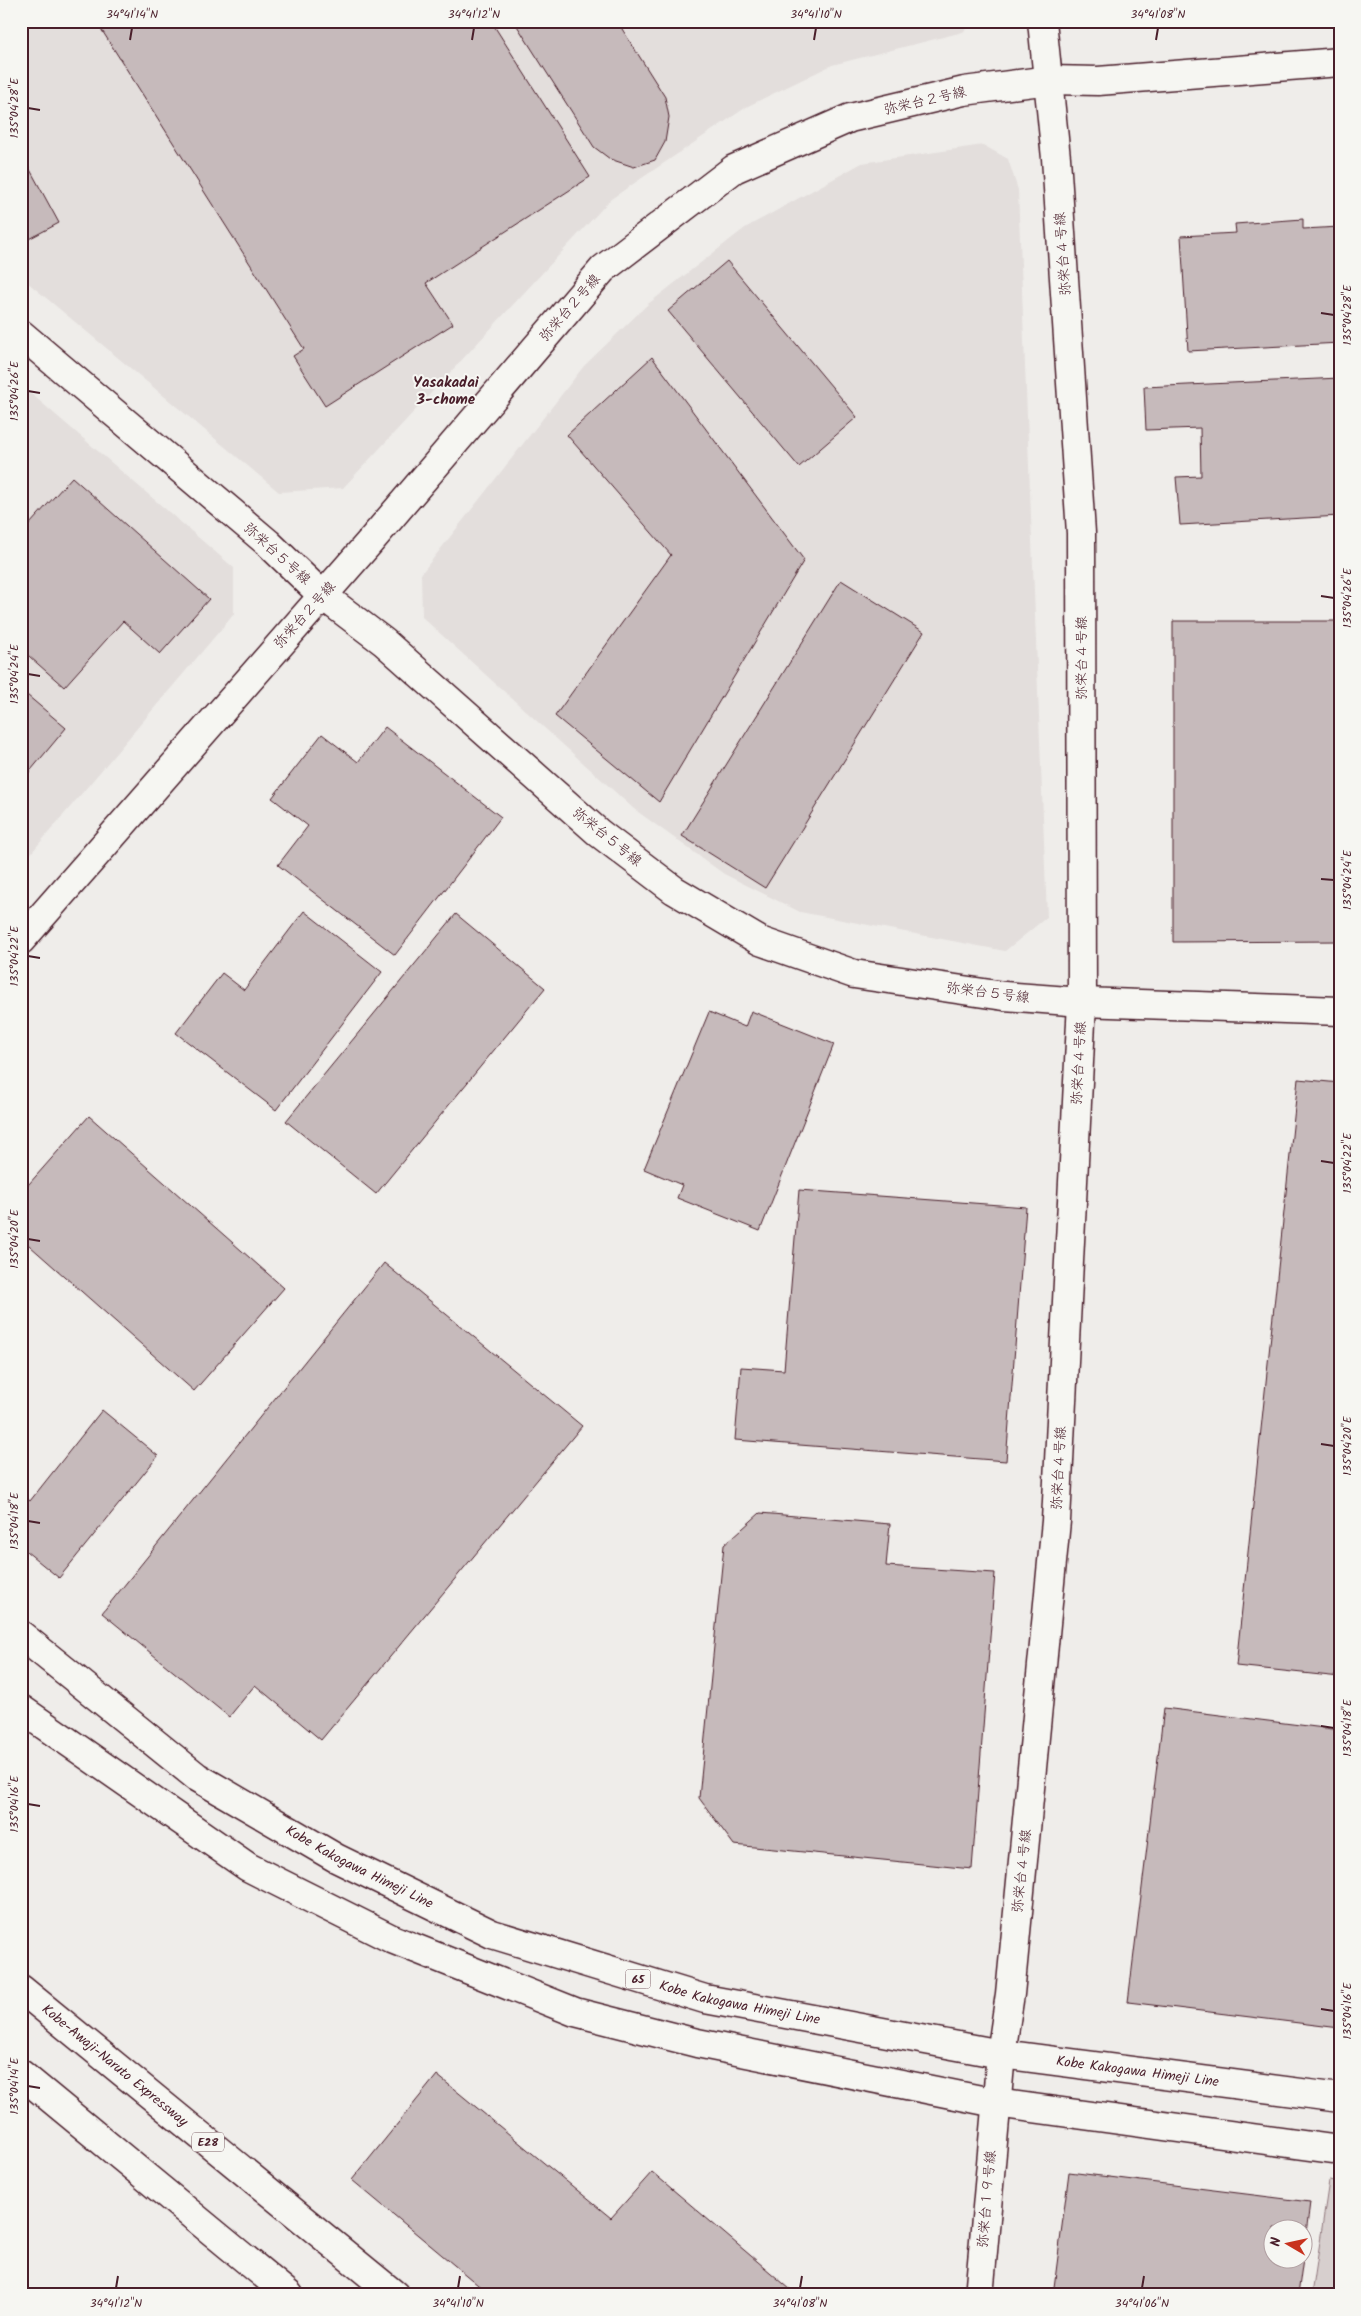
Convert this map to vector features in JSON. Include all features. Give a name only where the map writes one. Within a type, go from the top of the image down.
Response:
[{"type":"main road","name":"弥栄台４号線","points":[[996,2103],[1000,2054],[1010,1994],[1056,1521],[1082,1002],[1081,534],[1056,158],[1042,21]]},
{"type":"main road","name":"弥栄台２号線","points":[[21,940],[603,269],[734,169],[850,118],[964,91],[1049,80],[1098,81],[1340,62]]},
{"type":"main road","name":"弥栄台５号線","points":[[21,334],[268,544],[322,595],[384,642],[599,833],[674,890],[760,941],[854,974],[1004,996],[1082,1002],[1340,1011]]},
{"type":"main road","name":"Kobe Kakogawa Himeji Line","points":[[21,1635],[197,1777],[336,1858],[492,1934],[705,1999],[1000,2054],[1340,2098]]},
{"type":"main road","points":[[21,1709],[248,1867],[392,1939],[575,2012],[697,2043],[996,2103],[1340,2150]]},
{"type":"main road","name":"Kobe-Awaji-Naruto Expressway","points":[[21,1989],[395,2295]]},
{"type":"main road","points":[[21,2074],[290,2295]]},
{"type":"main road","name":"弥栄台１９号線","points":[[979,2295],[996,2103]]},
{"type":"shaded area","points":[[21,21],[973,21],[963,32],[832,65],[748,106],[611,199],[343,488],[279,492],[21,277]]},
{"type":"shaded area","points":[[983,145],[1008,159],[1018,190],[1047,917],[1005,951],[800,912],[724,874],[634,809],[422,617],[421,574],[584,366],[648,304],[745,228],[862,163]]},
{"type":"shaded area","points":[[21,385],[234,568],[234,614],[21,865]]},
{"type":"shaded area","points":[[1329,2181],[1340,2183],[1340,2295],[1312,2295]]},
{"type":"building","points":[[96,21],[491,21],[590,177],[426,283],[453,324],[325,406],[293,356],[304,349]]},
{"type":"building","points":[[514,21],[617,21],[665,97],[669,117],[665,142],[655,160],[634,167],[610,159],[594,147]]},
{"type":"building","points":[[21,153],[59,223],[21,243]]},
{"type":"building","points":[[1303,219],[1303,229],[1340,227],[1340,343],[1188,351],[1181,236],[1236,233],[1235,224]]},
{"type":"building","points":[[727,261],[857,417],[799,467],[668,311]]},
{"type":"building","points":[[652,357],[804,560],[659,802],[555,716],[671,555],[567,435]]},
{"type":"building","points":[[1340,378],[1340,516],[1180,525],[1176,477],[1201,476],[1200,428],[1146,430],[1144,387]]},
{"type":"building","points":[[72,477],[209,599],[160,654],[123,621],[64,687],[21,649],[21,534]]},
{"type":"building","points":[[841,580],[924,632],[765,888],[682,836]]},
{"type":"building","points":[[1173,621],[1340,621],[1340,941],[1173,942]]},
{"type":"building","points":[[21,690],[66,728],[21,782]]},
{"type":"building","points":[[385,727],[501,817],[395,955],[278,865],[308,826],[272,798],[322,734],[358,762]]},
{"type":"building","points":[[304,911],[382,972],[276,1110],[176,1033],[222,973],[244,990]]},
{"type":"building","points":[[456,914],[545,988],[376,1194],[286,1121]]},
{"type":"building","points":[[751,1011],[834,1044],[760,1231],[677,1198],[682,1185],[644,1169],[709,1012],[745,1027]]},
{"type":"building","points":[[1298,1079],[1340,1083],[1340,1677],[1236,1666]]},
{"type":"building","points":[[89,1116],[284,1288],[194,1391],[21,1238],[21,1193]]},
{"type":"building","points":[[799,1190],[1026,1207],[1006,1461],[735,1440],[741,1367],[784,1370]]},
{"type":"building","points":[[384,1263],[582,1426],[321,1740],[255,1685],[229,1717],[102,1613]]},
{"type":"building","points":[[102,1410],[158,1456],[59,1578],[21,1547],[21,1494],[30,1501]]},
{"type":"building","points":[[760,1513],[890,1524],[886,1566],[995,1573],[972,1869],[734,1845],[699,1798],[724,1545]]},
{"type":"building","points":[[1164,1708],[1340,1730],[1340,2028],[1128,2002]]},
{"type":"building","points":[[437,2075],[611,2218],[652,2172],[797,2295],[490,2295],[352,2180]]},
{"type":"building","points":[[1069,2172],[1310,2202],[1308,2218],[1264,2218],[1264,2268],[1302,2268],[1298,2295],[1053,2295]]},
{"type":"district","name":"Yasakadai 3-chome","points":[[446,392]]}]
